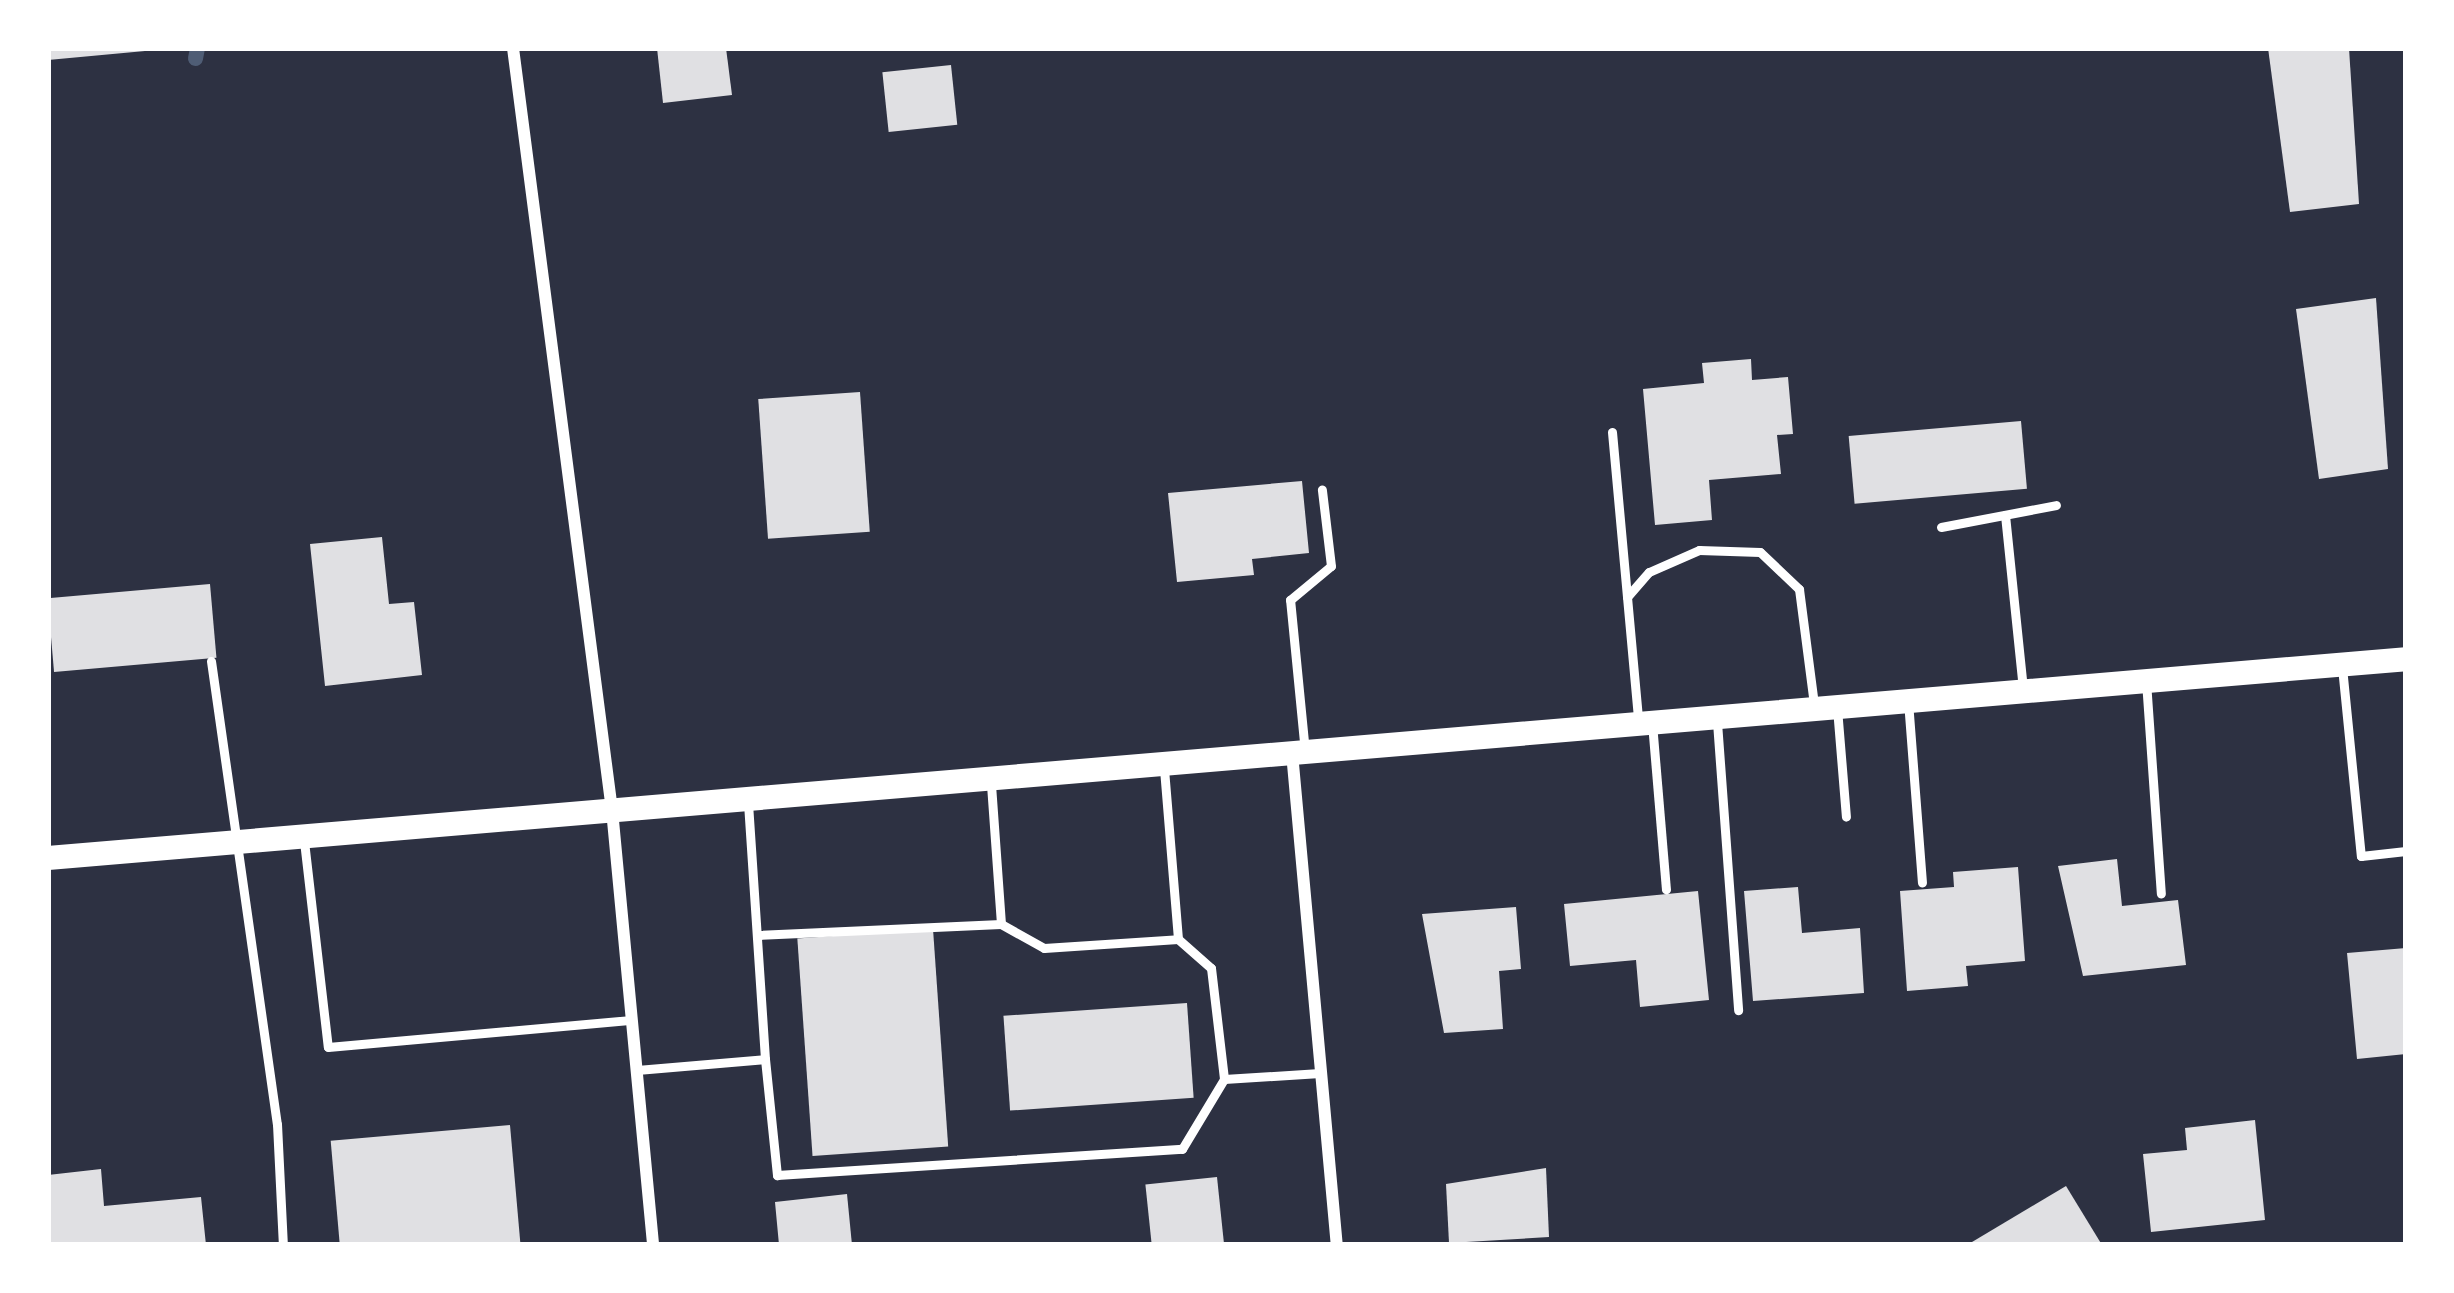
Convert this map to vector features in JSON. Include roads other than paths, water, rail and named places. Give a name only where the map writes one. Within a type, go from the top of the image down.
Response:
[{"type":"main road","points":[[48,858],[2406,659]]},
{"type":"street","points":[[513,48],[612,810],[652,1245]]},
{"type":"street","points":[[1299,753],[1320,1073],[1337,1245]]},
{"type":"lane","points":[[1612,432],[1627,596],[1666,889]]},
{"type":"lane","points":[[1299,753],[1290,600],[1331,566],[1322,490]]},
{"type":"lane","points":[[1941,527],[2056,505]]},
{"type":"lane","points":[[2005,515],[2023,692]]},
{"type":"lane","points":[[1627,596],[1649,572],[1699,550],[1760,552],[1798,589],[1846,817]]},
{"type":"lane","points":[[211,661],[228,843],[277,1124],[283,1245]]},
{"type":"lane","points":[[2342,665],[2361,856],[2406,851]]},
{"type":"lane","points":[[2146,681],[2162,892]]},
{"type":"lane","points":[[1908,701],[1922,882]]},
{"type":"lane","points":[[1717,718],[1738,1010]]},
{"type":"lane","points":[[748,799],[777,1175],[1182,1149],[1224,1079],[1210,968],[1178,939],[1164,764]]},
{"type":"lane","points":[[990,778],[1001,924]]},
{"type":"lane","points":[[304,836],[328,1047],[632,1020]]},
{"type":"lane","points":[[758,935],[1001,924],[1044,948],[1178,939]]},
{"type":"lane","points":[[637,1070],[765,1059]]},
{"type":"lane","points":[[1224,1079],[1320,1073]]},
{"type":"waterway","points":[[195,58],[197,48]]}]
